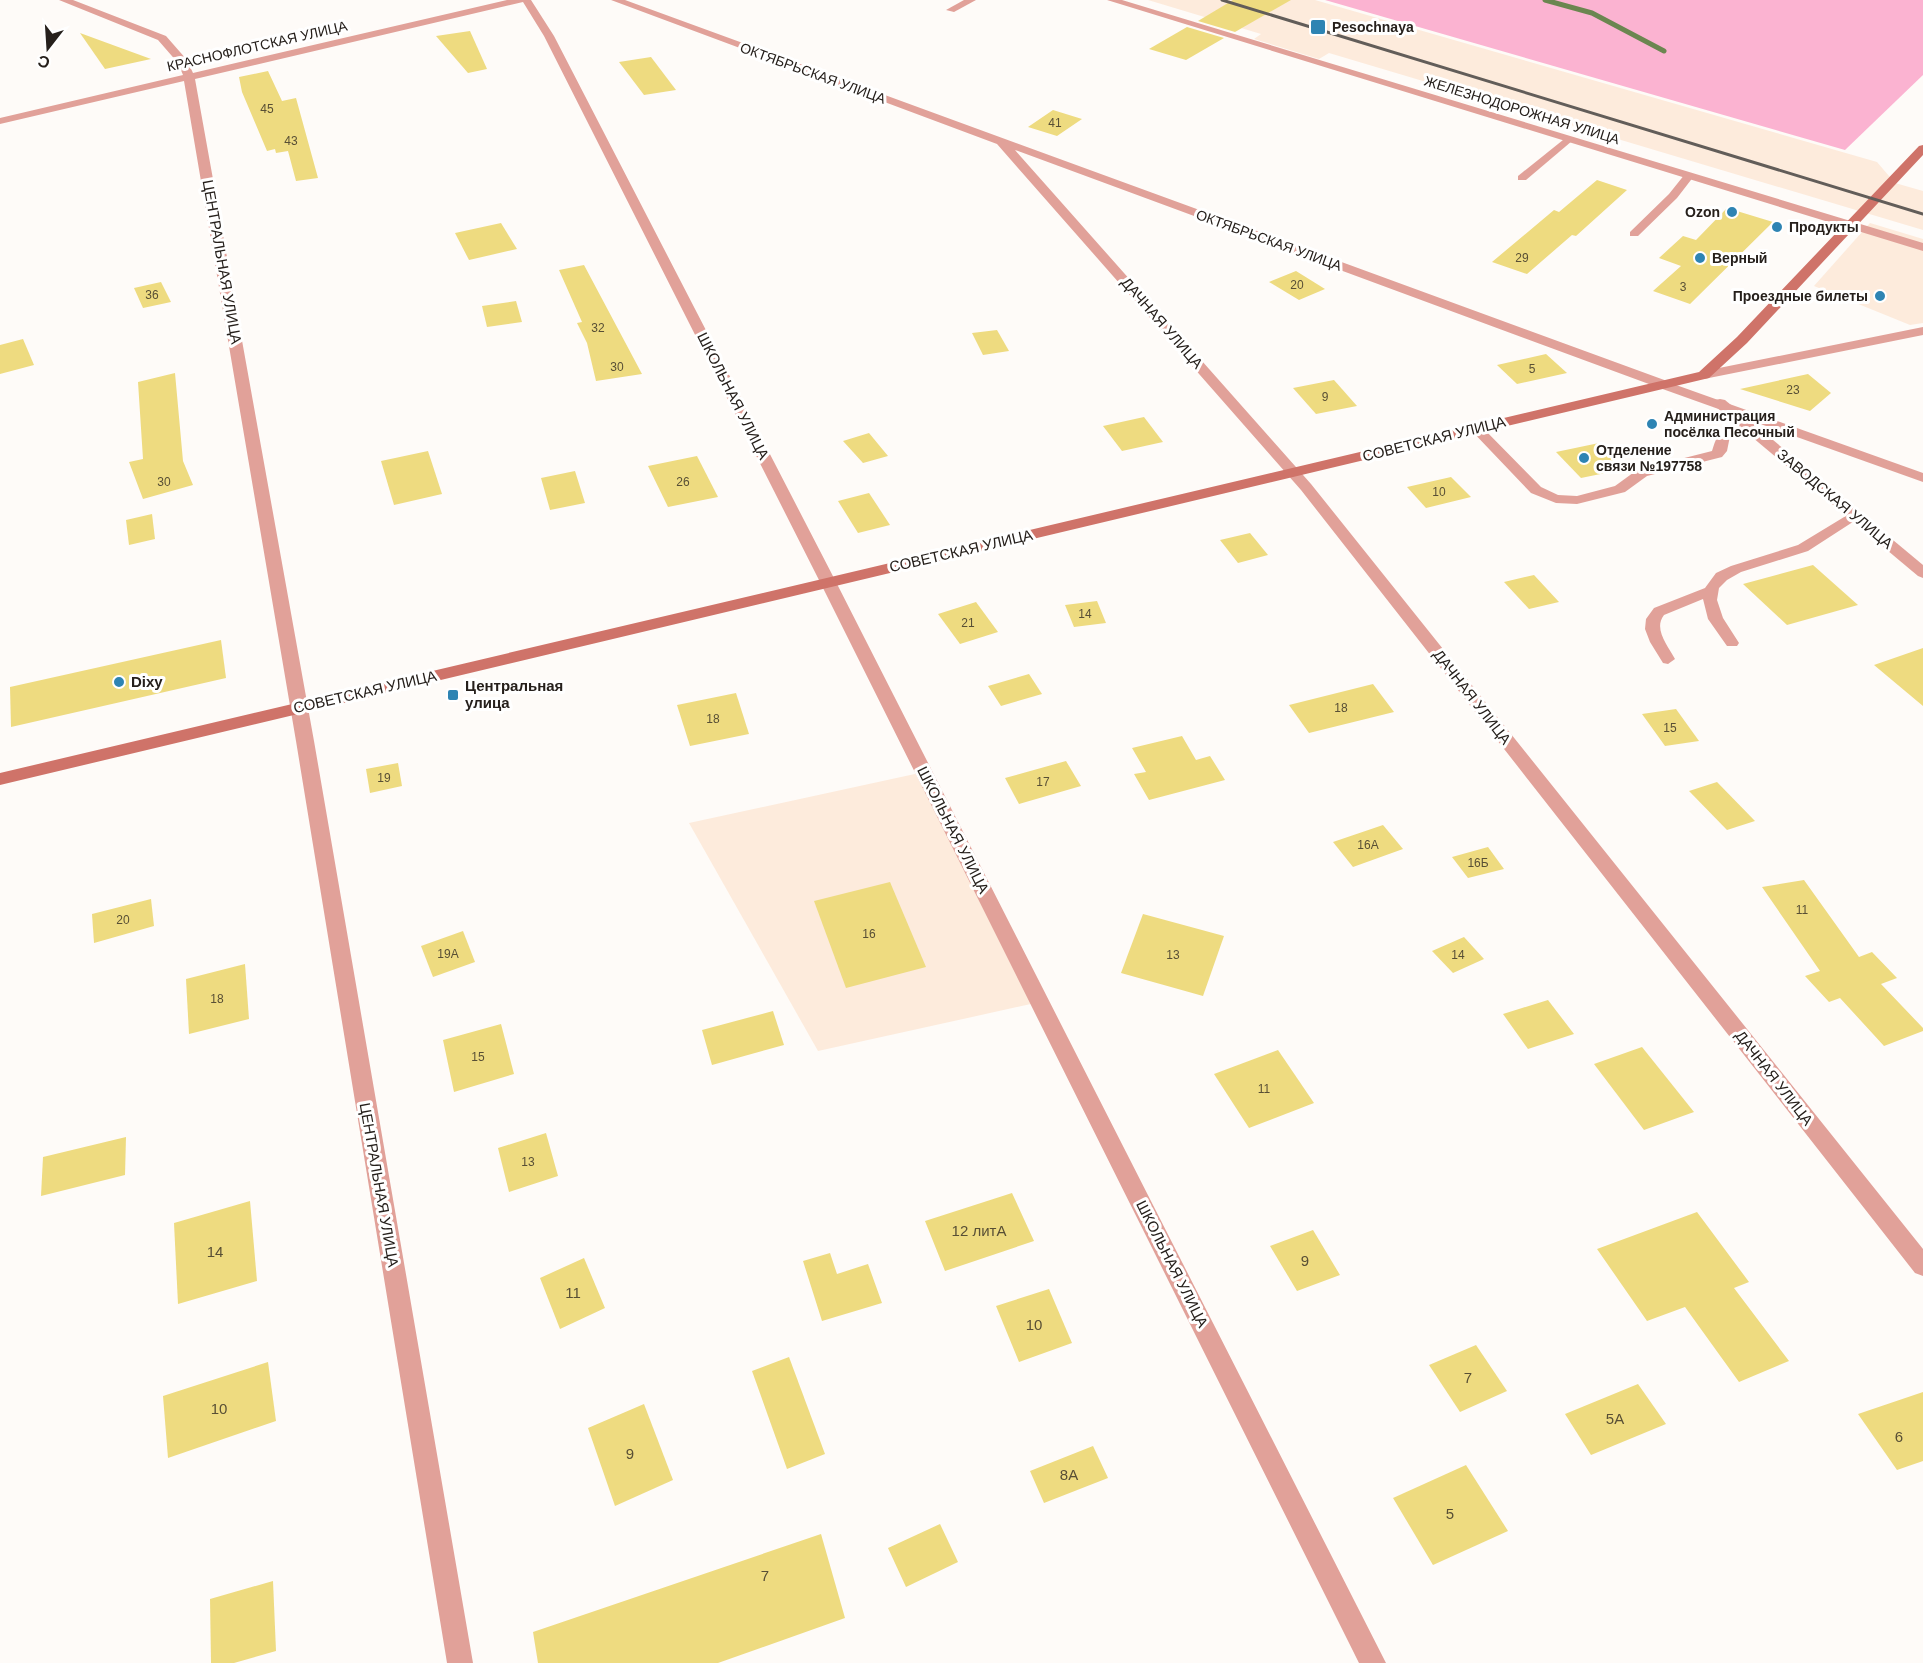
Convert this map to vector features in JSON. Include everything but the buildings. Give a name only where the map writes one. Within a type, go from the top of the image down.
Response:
[{"type":"main road","points":[[1704,375],[1742,340],[1923,148]]},
{"type":"main road","name":"СОВЕТСКАЯ УЛИЦА","points":[[0,779],[1704,375]]},
{"type":"street","name":"ЦЕНТРАЛЬНАЯ УЛИЦА","points":[[64,0],[162,38],[183,62],[189,77],[460,1663]]},
{"type":"street","name":"КРАСНОФЛОТСКАЯ УЛИЦА","points":[[0,121],[520,0]]},
{"type":"street","name":"ШКОЛЬНАЯ УЛИЦА","points":[[526,0],[549,36],[828,582],[1373,1663]]},
{"type":"street","name":"ОКТЯБРЬСКАЯ УЛИЦА","points":[[616,0],[1003,144],[1923,478]]},
{"type":"street","name":"ЖЕЛЕЗНОДОРОЖНАЯ УЛИЦА","points":[[1112,0],[1923,247]]},
{"type":"street","name":"ДАЧНАЯ УЛИЦА","points":[[1003,144],[1294,473],[1923,1266]]},
{"type":"street","name":"СОВЕТСКАЯ УЛИЦА","points":[[1704,375],[1923,331]]},
{"type":"street","name":"ЗАВОДСКАЯ УЛИЦА","points":[[1720,403],[1923,573]]},
{"type":"lane","points":[[952,5],[968,2]]},
{"type":"lane","points":[[1522,178],[1568,139]]},
{"type":"lane","points":[[1634,234],[1673,196],[1689,176]]},
{"type":"lane","points":[[1475,429],[1536,490],[1556,499],[1577,500],[1620,489],[1642,472],[1717,454],[1725,433],[1748,426]]},
{"type":"lane","points":[[1732,643],[1716,623],[1710,606],[1710,591],[1715,579],[1728,571],[1797,550],[1827,535],[1854,515]]},
{"type":"lane","points":[[1668,659],[1651,631],[1653,618],[1659,610],[1710,591]]},
{"type":"shaded area","points":[[1148,0],[1315,0],[1877,162],[1895,183],[1923,191],[1923,230],[1329,53],[1319,59],[1254,39],[1261,34]]},
{"type":"shaded area","points":[[1325,0],[1923,0],[1923,75],[1845,150]]},
{"type":"shaded area","points":[[1870,223],[1923,239],[1923,323],[1910,325],[1814,286]]},
{"type":"shaded area","points":[[924,772],[1040,1002],[818,1051],[689,823]]},
{"type":"waterway","points":[[1545,0],[1592,13],[1664,51]]},
{"type":"railway","points":[[1222,0],[1923,214]]},
{"type":"place","name":"Pesochnaya","points":[[1318,27]]},
{"type":"place","name":"Ozon","points":[[1732,212]]},
{"type":"place","name":"Продукты","points":[[1777,227]]},
{"type":"place","name":"Верный","points":[[1700,258]]},
{"type":"place","name":"Проездные билеты","points":[[1880,296]]},
{"type":"place","name":"Администрация посёлка Песочный","points":[[1652,424]]},
{"type":"place","name":"Отделение связи №197758","points":[[1584,458]]},
{"type":"place","name":"Dixy","points":[[119,682]]},
{"type":"place","name":"Центральная улица","points":[[453,695]]}]
